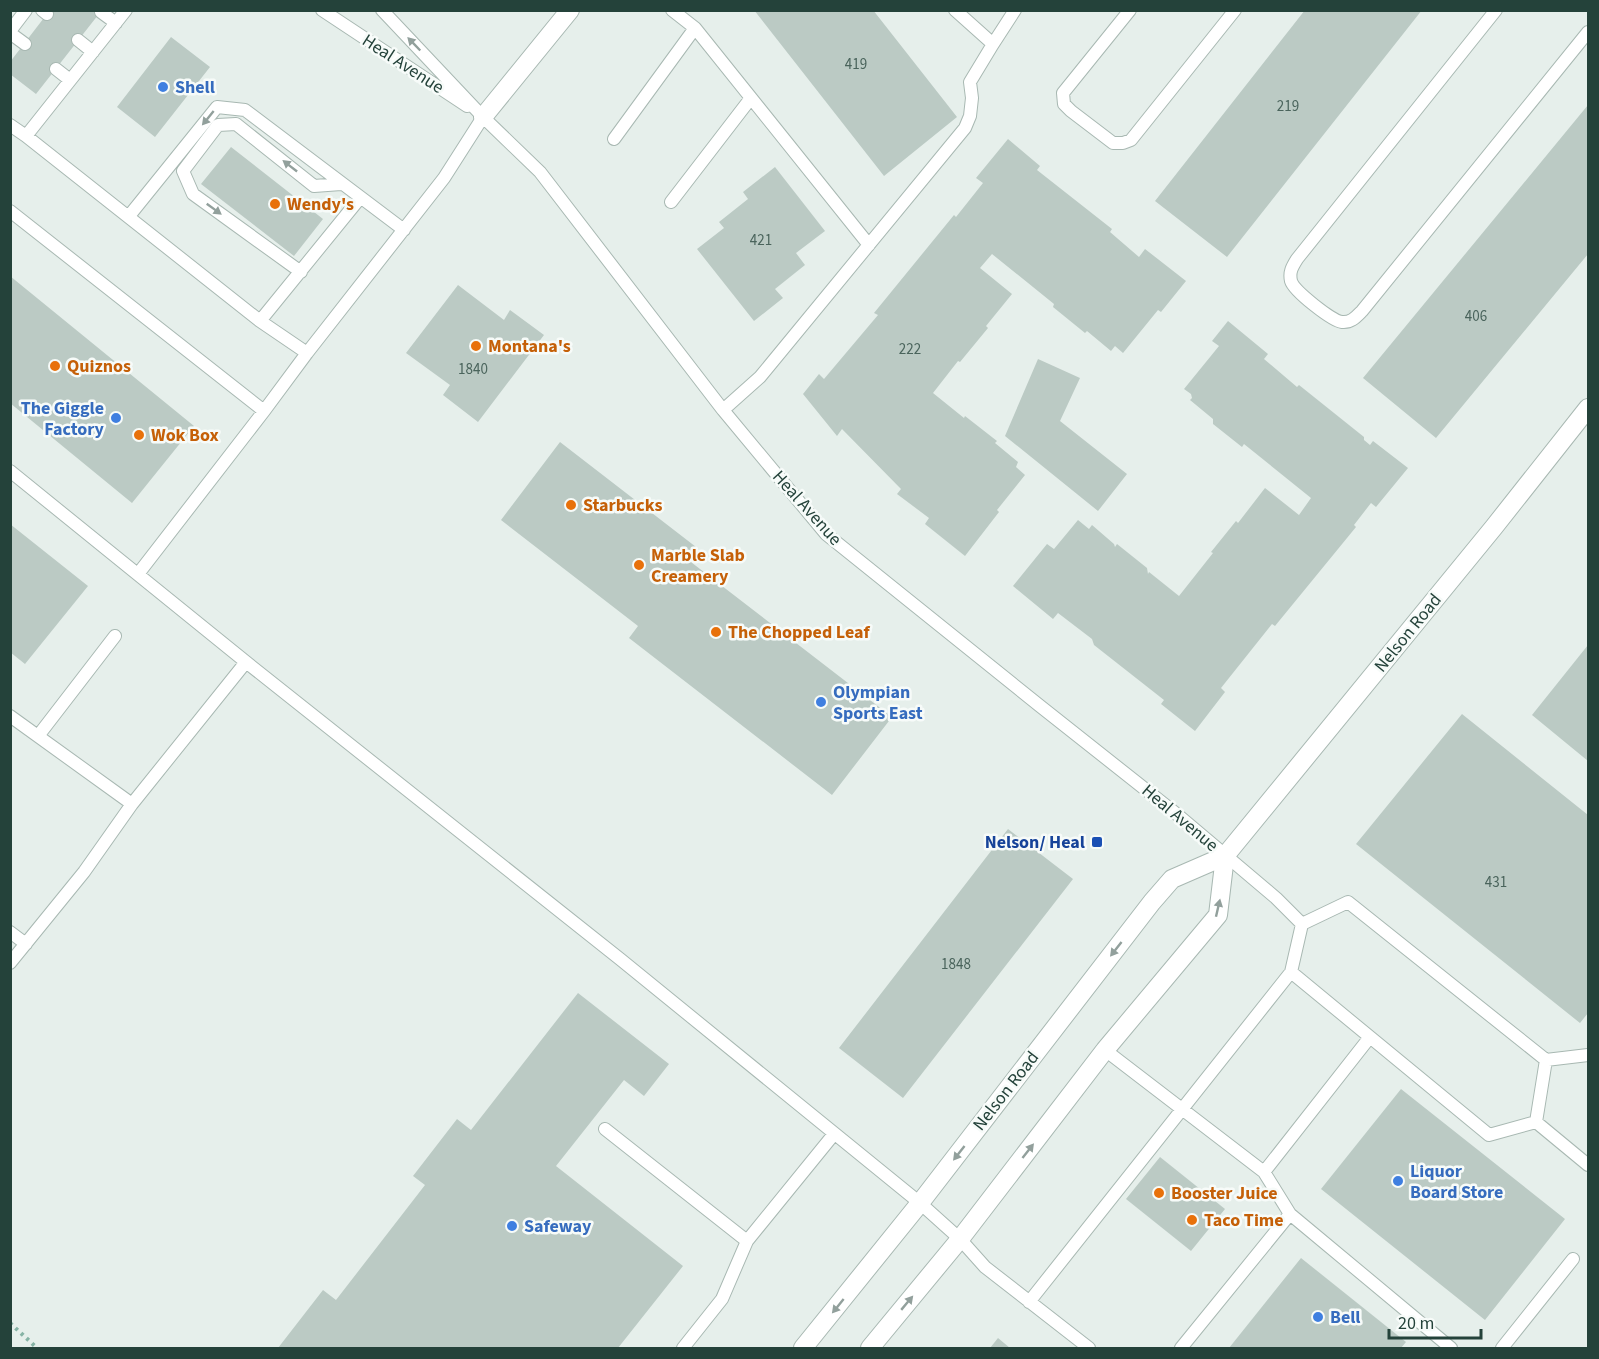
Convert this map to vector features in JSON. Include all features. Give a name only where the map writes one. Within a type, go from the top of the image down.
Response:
[{"type":"street","points":[[483,117],[570,10]]},
{"type":"street","name":"Nelson Road","points":[[803,1348],[920,1203],[1172,879],[1225,856],[1494,527],[1588,408]]},
{"type":"street","points":[[870,1348],[960,1239],[1105,1050],[1218,915],[1225,856]]},
{"type":"lane","points":[[25,44],[10,32],[26,10]]},
{"type":"lane","points":[[26,136],[126,10]]},
{"type":"lane","name":"Heal Avenue","points":[[322,10],[483,117]]},
{"type":"lane","name":"Heal Avenue","points":[[382,10],[483,117],[540,172],[723,410],[826,534],[1179,816],[1276,898],[1302,924]]},
{"type":"lane","points":[[672,10],[695,28],[869,244]]},
{"type":"lane","points":[[955,10],[993,44]]},
{"type":"lane","points":[[723,410],[760,377],[965,128],[970,116],[972,98],[970,82],[1015,10]]},
{"type":"lane","points":[[1130,10],[1063,93],[1064,104],[1071,111],[1113,143],[1131,140],[1235,10]]},
{"type":"lane","points":[[1496,10],[1296,259],[1290,270],[1292,283],[1297,290],[1332,318],[1342,322],[1352,320],[1362,311],[1588,32]]},
{"type":"lane","points":[[101,12],[116,23]]},
{"type":"lane","points":[[614,139],[695,28]]},
{"type":"lane","points":[[78,40],[93,52]]},
{"type":"lane","points":[[56,69],[70,80]]},
{"type":"lane","points":[[671,202],[751,98]]},
{"type":"lane","points":[[129,216],[217,107],[245,110],[404,230]]},
{"type":"lane","points":[[138,574],[444,178],[483,117]]},
{"type":"lane","points":[[301,272],[193,194],[183,171],[218,125],[236,124],[314,186],[341,184]]},
{"type":"lane","points":[[10,125],[129,216],[260,321],[307,353]]},
{"type":"lane","points":[[260,321],[360,198]]},
{"type":"lane","points":[[10,211],[264,411]]},
{"type":"lane","points":[[10,471],[620,959],[920,1203],[960,1239],[985,1267],[1089,1348]]},
{"type":"lane","points":[[38,736],[115,636]]},
{"type":"lane","points":[[10,963],[84,872],[132,804],[246,662]]},
{"type":"lane","points":[[10,716],[132,804]]},
{"type":"lane","points":[[1029,1302],[1291,972],[1302,924],[1348,902],[1546,1060],[1588,1055]]},
{"type":"lane","points":[[10,932],[27,944]]},
{"type":"lane","points":[[1291,972],[1489,1135],[1536,1122]]},
{"type":"lane","points":[[1264,1172],[1370,1037]]},
{"type":"lane","points":[[1105,1050],[1264,1172],[1290,1214],[1451,1348]]},
{"type":"lane","points":[[1536,1122],[1546,1060]]},
{"type":"lane","points":[[1536,1122],[1588,1165]]},
{"type":"lane","points":[[605,1129],[747,1241]]},
{"type":"lane","points":[[683,1348],[722,1299],[747,1241],[834,1134]]},
{"type":"lane","points":[[1181,1348],[1290,1214]]},
{"type":"lane","points":[[1502,1348],[1573,1258]]},
{"type":"path","points":[[10,1323],[37,1348]]},
{"type":"building","points":[[50,10],[102,10],[36,94],[10,74],[10,62]]},
{"type":"building","points":[[754,10],[873,10],[957,117],[884,176]]},
{"type":"building","points":[[1305,10],[1422,10],[1227,257],[1155,201]]},
{"type":"building","name":"Shell","points":[[171,37],[210,67],[155,137],[117,107]]},
{"type":"building","points":[[1588,105],[1588,254],[1436,438],[1363,378]]},
{"type":"building","points":[[1008,139],[1040,166],[1037,170],[1112,229],[1110,232],[1139,257],[1145,249],[1186,281],[1161,312],[1158,310],[1123,353],[1115,346],[1111,351],[1087,331],[1085,333],[1053,307],[1054,304],[992,254],[980,268],[1012,294],[986,326],[988,328],[933,393],[997,441],[995,443],[1018,462],[1016,467],[1025,475],[965,556],[925,524],[929,518],[897,494],[901,489],[842,429],[837,436],[803,394],[819,374],[824,379],[878,315],[874,313],[983,183],[976,178]]},
{"type":"building","points":[[231,147],[323,219],[294,256],[201,184]]},
{"type":"building","points":[[775,167],[825,231],[796,253],[805,265],[775,289],[783,298],[754,321],[697,249],[724,228],[719,222],[748,199],[743,192]]},
{"type":"building","points":[[10,276],[194,426],[132,503],[10,403]]},
{"type":"building","points":[[458,285],[504,320],[510,310],[544,335],[478,422],[443,395],[450,385],[406,353]]},
{"type":"building","points":[[1228,321],[1268,354],[1264,359],[1297,387],[1299,385],[1364,437],[1370,445],[1373,441],[1408,468],[1376,507],[1371,503],[1354,525],[1356,527],[1275,626],[1272,624],[1221,688],[1225,692],[1195,731],[1161,704],[1164,700],[1094,645],[1092,639],[1058,613],[1053,619],[1013,586],[1047,544],[1054,549],[1078,520],[1089,529],[1092,525],[1115,547],[1117,544],[1147,568],[1148,574],[1149,572],[1179,596],[1213,553],[1211,552],[1236,521],[1238,523],[1265,488],[1299,515],[1311,498],[1244,444],[1242,447],[1213,424],[1213,419],[1190,400],[1191,394],[1184,389],[1219,346],[1212,341]]},
{"type":"building","points":[[1038,359],[1080,378],[1060,421],[1127,474],[1098,511],[1005,436]]},
{"type":"building","points":[[560,442],[696,547],[687,559],[892,717],[832,795],[629,638],[638,626],[501,520]]},
{"type":"building","points":[[10,524],[88,586],[25,664],[10,652]]},
{"type":"building","points":[[1588,645],[1588,761],[1532,715]]},
{"type":"building","points":[[1462,714],[1588,815],[1588,1013],[1580,1023],[1356,844]]},
{"type":"building","points":[[1008,829],[1073,879],[903,1098],[839,1048]]},
{"type":"building","name":"Safeway","points":[[578,993],[669,1064],[644,1096],[624,1080],[556,1166],[683,1266],[618,1348],[278,1348],[323,1290],[336,1300],[425,1185],[413,1176],[457,1119],[471,1130]]},
{"type":"building","points":[[1401,1089],[1565,1219],[1485,1320],[1321,1189]]},
{"type":"building","points":[[1160,1157],[1225,1209],[1191,1251],[1126,1199]]},
{"type":"building","points":[[1301,1258],[1406,1342],[1401,1348],[1229,1348]]},
{"type":"building","points":[[998,1338],[1010,1348],[990,1348]]},
{"type":"place","name":"Shell","points":[[163,87]]},
{"type":"place","name":"Wendy's","points":[[275,204]]},
{"type":"place","name":"Montana's","points":[[476,346]]},
{"type":"place","name":"Quiznos","points":[[55,366]]},
{"type":"place","name":"The Giggle Factory","points":[[116,418]]},
{"type":"place","name":"Wok Box","points":[[139,435]]},
{"type":"place","name":"Starbucks","points":[[571,505]]},
{"type":"place","name":"Marble Slab Creamery","points":[[639,565]]},
{"type":"place","name":"The Chopped Leaf","points":[[716,632]]},
{"type":"place","name":"Olympian Sports East","points":[[821,702]]},
{"type":"place","name":"Nelson/ Heal","points":[[1097,842]]},
{"type":"place","name":"Liquor Board Store","points":[[1398,1181]]},
{"type":"place","name":"Booster Juice","points":[[1159,1193]]},
{"type":"place","name":"Taco Time","points":[[1192,1220]]},
{"type":"place","name":"Safeway","points":[[512,1226]]},
{"type":"place","name":"Bell","points":[[1318,1317]]}]
